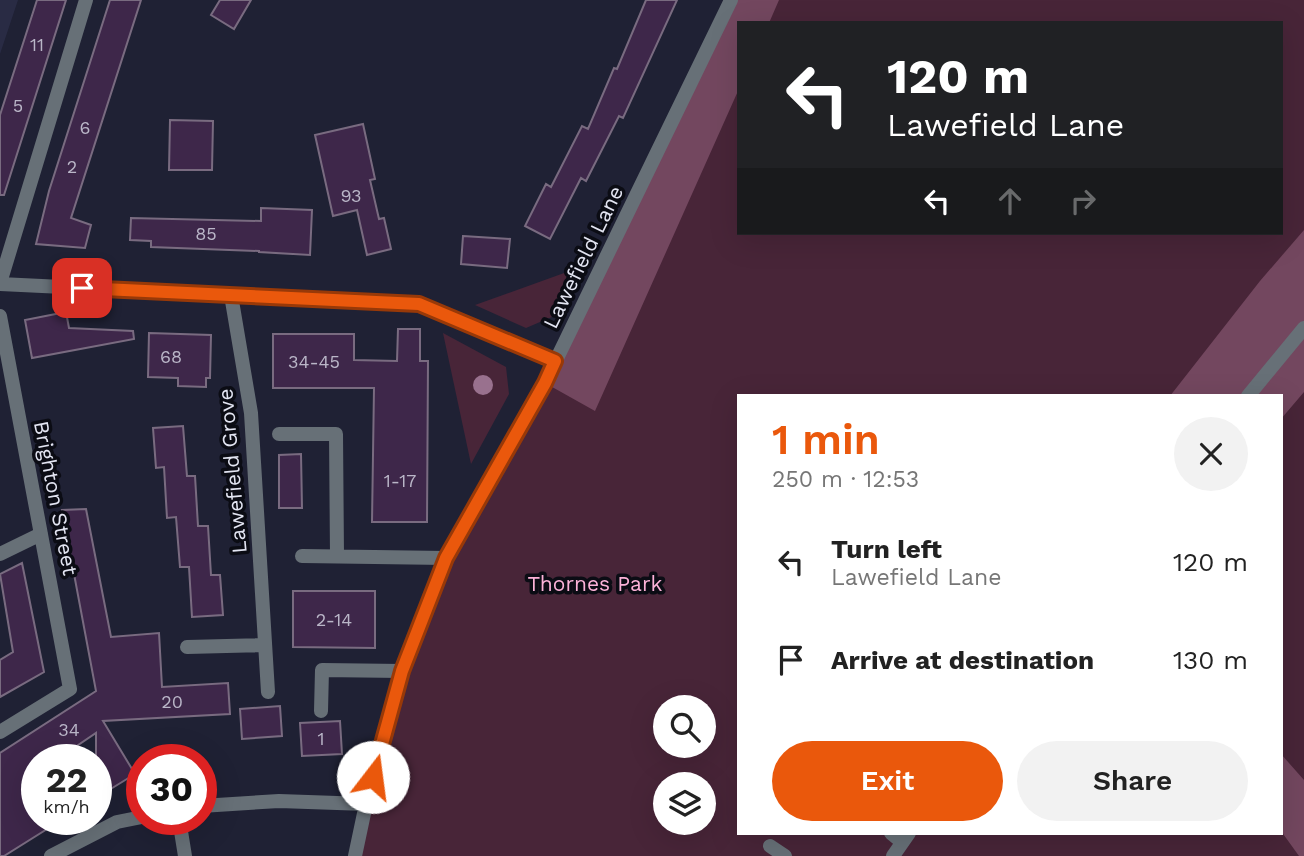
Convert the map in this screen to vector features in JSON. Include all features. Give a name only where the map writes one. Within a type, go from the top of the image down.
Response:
[{"type":"street","points":[[0,284],[86,0]]},
{"type":"street","name":"Lawefield Lane","points":[[0,284],[419,304],[555,361],[731,0]]},
{"type":"street","name":"Lawefield Grove","points":[[231,295],[251,413],[268,692]]},
{"type":"street","name":"Brighton Street","points":[[0,316],[70,689],[0,732]]},
{"type":"street","points":[[1250,394],[1304,328]]},
{"type":"street","points":[[355,856],[366,804],[402,671],[446,558],[555,361]]},
{"type":"street","points":[[279,434],[336,433],[337,556]]},
{"type":"street","points":[[0,554],[41,534]]},
{"type":"street","points":[[302,556],[446,558]]},
{"type":"street","points":[[187,647],[265,645]]},
{"type":"street","points":[[321,711],[322,670],[402,671]]},
{"type":"street","points":[[217,805],[279,801],[366,804]]},
{"type":"street","points":[[51,856],[117,822],[126,820]]},
{"type":"street","points":[[182,835],[185,856]]},
{"type":"street","points":[[892,856],[901,836]]},
{"type":"street","points":[[770,846],[785,856]]},
{"type":"shaded area","points":[[0,0],[18,0],[0,54]]},
{"type":"shaded area","points":[[731,0],[779,0],[770,21],[737,21],[737,93],[595,411],[545,383]]},
{"type":"shaded area","points":[[1304,230],[1304,392],[1283,417],[1283,394],[1172,394],[1260,281]]},
{"type":"shaded area","points":[[1283,756],[1304,780],[1304,856],[1299,856],[1283,834]]},
{"type":"green space","name":"Thornes Park","points":[[731,0],[1304,0],[1304,856],[355,856],[366,804],[446,558],[545,383]]},
{"type":"green space","points":[[578,268],[554,316],[526,328],[475,305]]},
{"type":"green space","points":[[443,333],[506,367],[509,394],[471,464]]},
{"type":"building","points":[[37,0],[66,0],[4,195],[0,195],[0,115]]},
{"type":"building","points":[[110,0],[141,0],[71,218],[91,225],[85,248],[36,244],[49,191]]},
{"type":"building","points":[[220,0],[251,0],[234,29],[211,15]]},
{"type":"building","points":[[646,0],[677,0],[623,118],[619,116],[586,181],[581,178],[550,239],[525,226],[546,184],[551,187],[582,126],[588,129]]},
{"type":"building","points":[[170,120],[213,121],[212,170],[169,170]]},
{"type":"building","points":[[363,124],[375,179],[370,180],[379,219],[384,218],[391,249],[367,255],[357,210],[333,216],[315,135]]},
{"type":"building","points":[[261,208],[312,210],[310,255],[151,247],[151,241],[130,240],[131,218],[261,221]]},
{"type":"building","points":[[463,236],[510,239],[507,268],[461,264]]},
{"type":"building","points":[[66,312],[69,328],[133,331],[134,339],[32,358],[25,320]]},
{"type":"building","points":[[398,329],[420,329],[420,361],[428,361],[427,522],[372,522],[374,388],[273,388],[273,334],[354,334],[354,360],[397,361]]},
{"type":"building","points":[[149,333],[211,335],[210,378],[206,378],[206,387],[178,386],[178,378],[148,377]]},
{"type":"building","points":[[183,426],[187,476],[195,476],[198,526],[208,526],[211,575],[220,575],[223,615],[192,617],[189,567],[180,567],[176,517],[167,518],[164,467],[156,468],[153,428]]},
{"type":"building","points":[[301,454],[302,508],[279,508],[279,455]]},
{"type":"building","points":[[86,509],[111,637],[159,633],[162,687],[228,683],[230,714],[103,721],[126,759],[126,780],[112,788],[112,744],[96,744],[96,733],[80,744],[21,744],[21,835],[37,835],[0,856],[0,753],[96,691],[62,510]]},
{"type":"building","points":[[22,563],[44,672],[0,697],[0,660],[13,652],[0,574]]},
{"type":"building","points":[[293,591],[375,591],[375,648],[293,647]]},
{"type":"building","points":[[280,706],[282,736],[242,739],[240,709]]},
{"type":"building","points":[[340,721],[342,754],[302,756],[300,723]]},
{"type":"route","points":[[82,288],[419,304],[555,361],[446,558],[402,671],[373,777]]}]
